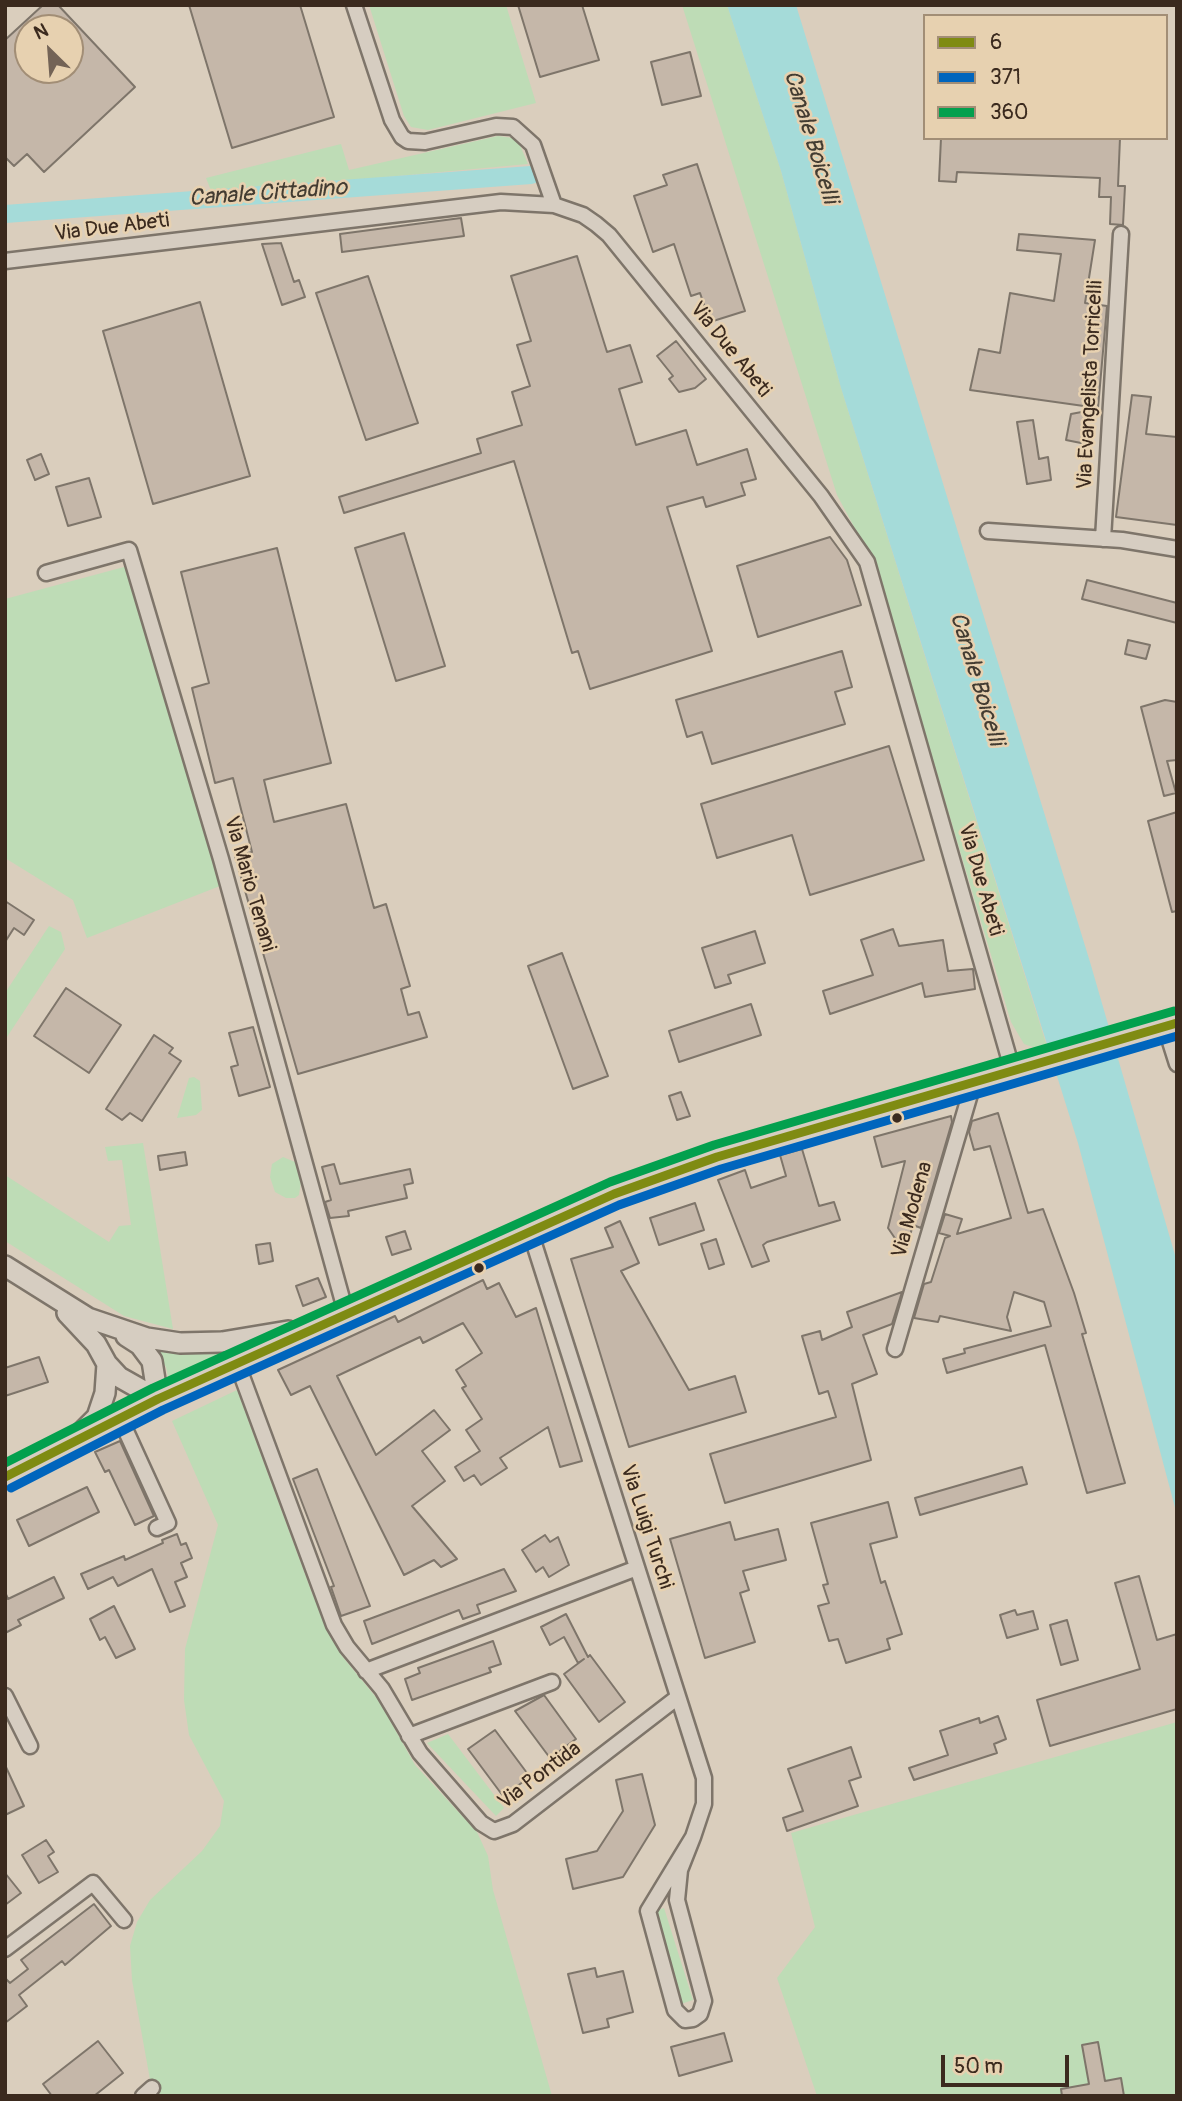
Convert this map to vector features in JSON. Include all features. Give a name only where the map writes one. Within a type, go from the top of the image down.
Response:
[{"type":"main road","points":[[5,1477],[158,1399],[614,1194],[717,1157],[1171,1024]]},
{"type":"main road","points":[[5,1266],[54,1298],[140,1345],[152,1361],[158,1399]]},
{"type":"main road","points":[[54,1298],[96,1344],[107,1364],[137,1389],[158,1399]]},
{"type":"main road","points":[[115,1329],[147,1338],[190,1343],[271,1335],[323,1324]]},
{"type":"main road","points":[[74,1441],[97,1417],[105,1394],[107,1364]]},
{"type":"street","points":[[354,5],[392,120],[402,137],[408,141],[425,142],[496,126],[513,127],[533,145],[554,205]]},
{"type":"street","name":"Via Due Abeti","points":[[5,261],[501,202],[554,205],[583,215],[609,235],[821,496],[867,562],[1013,1072]]},
{"type":"street","name":"Via Evangelista Torricelli","points":[[1103,539],[1121,234]]},
{"type":"street","points":[[988,531],[1103,539],[1177,549]]},
{"type":"street","name":"Via Mario Tenani","points":[[46,573],[130,550],[221,859],[346,1313]]},
{"type":"street","points":[[1171,1024],[1177,1065]]},
{"type":"street","name":"Via Modena","points":[[895,1349],[973,1084]]},
{"type":"street","name":"Via Luigi Turchi","points":[[530,1231],[706,1793],[693,1837],[680,1870],[677,1900],[704,2001],[700,2014],[685,2020],[674,2010],[648,1912],[693,1837]]},
{"type":"street","name":"Via Pontida","points":[[237,1363],[334,1625],[382,1689],[409,1736],[437,1774],[481,1823],[494,1830],[504,1829],[524,1818],[678,1697]]},
{"type":"street","points":[[121,1418],[168,1523],[157,1528]]},
{"type":"street","points":[[366,1671],[637,1568]]},
{"type":"street","points":[[409,1736],[552,1682]]},
{"type":"street","points":[[5,1696],[30,1746]]},
{"type":"street","points":[[5,1949],[93,1883],[124,1920]]},
{"type":"green space","points":[[369,5],[506,5],[536,103],[428,130],[411,127],[404,116]]},
{"type":"green space","points":[[682,5],[727,5],[781,171],[841,388],[1049,1053],[1024,1044],[1011,1022],[875,566],[837,495]]},
{"type":"green space","points":[[498,136],[513,138],[519,143],[528,164],[212,193],[206,178],[341,144],[349,170]]},
{"type":"green space","points":[[124,567],[133,580],[220,886],[87,938],[73,900],[5,858],[5,599]]},
{"type":"green space","points":[[49,926],[61,932],[65,949],[5,1040],[5,993]]},
{"type":"green space","points":[[194,1077],[200,1081],[202,1110],[196,1115],[177,1118],[189,1078]]},
{"type":"green space","points":[[143,1143],[173,1329],[124,1316],[5,1241],[5,1175],[109,1242],[119,1226],[131,1225],[122,1160],[108,1161],[105,1147]]},
{"type":"green space","points":[[283,1157],[295,1162],[301,1181],[299,1195],[295,1198],[286,1198],[275,1192],[270,1177],[272,1164]]},
{"type":"green space","points":[[244,1345],[169,1381],[166,1367],[151,1346]]},
{"type":"green space","points":[[237,1390],[312,1593],[342,1656],[379,1701],[415,1765],[477,1832],[488,1856],[493,1890],[552,2096],[153,2096],[132,1980],[130,1946],[137,1922],[150,1900],[202,1851],[220,1826],[224,1801],[189,1735],[184,1700],[185,1649],[218,1525],[172,1421]]},
{"type":"green space","points":[[1177,1722],[1177,2096],[817,2096],[777,1978],[815,1927],[791,1833]]},
{"type":"green space","points":[[448,1734],[504,1808],[496,1816],[427,1743]]},
{"type":"green space","points":[[664,1908],[693,2000],[681,2004],[652,1912]]},
{"type":"water","name":"Canale Boicelli","points":[[727,5],[796,5],[1090,962],[1177,1262],[1177,1515],[1078,1143],[841,388],[781,171]]},
{"type":"building","points":[[43,5],[58,5],[66,14],[33,14]]},
{"type":"building","points":[[189,5],[300,5],[334,117],[232,148]]},
{"type":"building","points":[[518,5],[582,5],[599,60],[540,77]]},
{"type":"building","points":[[14,32],[14,84],[84,84],[84,33],[135,87],[44,172],[27,154],[14,166],[5,157],[5,40]]},
{"type":"building","points":[[690,52],[701,96],[662,105],[651,62]]},
{"type":"building","points":[[941,140],[1120,140],[1118,186],[1125,186],[1123,225],[1110,224],[1111,197],[1099,197],[1100,178],[957,172],[956,182],[939,181]]},
{"type":"building","points":[[697,164],[745,311],[710,322],[700,293],[691,296],[674,244],[653,252],[634,196],[667,185],[663,175]]},
{"type":"building","points":[[461,218],[464,236],[342,252],[340,234]]},
{"type":"building","points":[[1019,234],[1095,240],[1085,303],[1107,306],[1098,408],[970,390],[979,349],[1000,353],[1010,293],[1054,301],[1061,254],[1017,250]]},
{"type":"building","points":[[281,243],[294,282],[299,280],[305,297],[282,305],[262,244]]},
{"type":"building","points":[[577,256],[607,352],[630,345],[642,382],[619,389],[636,445],[686,430],[697,465],[747,449],[756,479],[741,483],[745,495],[706,507],[703,497],[667,507],[712,651],[590,689],[578,651],[572,653],[514,461],[344,513],[339,497],[481,453],[477,439],[522,425],[512,392],[530,386],[517,345],[531,341],[511,276]]},
{"type":"building","points":[[368,276],[418,423],[366,440],[316,293]]},
{"type":"building","points":[[200,302],[250,476],[153,504],[103,331]]},
{"type":"building","points":[[676,341],[706,379],[695,388],[679,392],[669,379],[673,376],[657,356]]},
{"type":"building","points":[[1132,395],[1151,397],[1146,434],[1177,437],[1177,525],[1116,517]]},
{"type":"building","points":[[1087,411],[1081,443],[1066,440],[1071,414]]},
{"type":"building","points":[[1033,420],[1039,459],[1048,457],[1051,480],[1027,484],[1017,422]]},
{"type":"building","points":[[41,454],[49,474],[35,480],[27,460]]},
{"type":"building","points":[[89,478],[101,517],[68,526],[56,487]]},
{"type":"building","points":[[404,533],[445,666],[396,681],[355,548]]},
{"type":"building","points":[[830,537],[847,560],[861,605],[758,637],[737,566]]},
{"type":"building","points":[[277,548],[331,763],[264,780],[274,822],[346,804],[374,908],[386,904],[410,986],[401,989],[408,1015],[419,1012],[427,1037],[298,1074],[235,856],[252,852],[233,778],[215,783],[192,688],[209,683],[181,572]]},
{"type":"building","points":[[1087,580],[1177,603],[1177,623],[1082,599]]},
{"type":"building","points":[[1128,640],[1150,645],[1146,659],[1125,654]]},
{"type":"building","points":[[842,651],[852,687],[835,692],[845,724],[712,764],[702,732],[687,737],[676,700]]},
{"type":"building","points":[[1165,700],[1177,702],[1177,760],[1167,761],[1176,793],[1164,796],[1141,707]]},
{"type":"building","points":[[889,746],[924,860],[810,895],[792,835],[717,858],[701,804]]},
{"type":"building","points":[[1177,812],[1177,911],[1172,912],[1148,821]]},
{"type":"building","points":[[5,901],[34,920],[24,935],[14,928],[5,942]]},
{"type":"building","points":[[893,929],[899,946],[943,940],[948,971],[973,969],[975,989],[925,997],[922,983],[830,1014],[823,991],[873,975],[861,940]]},
{"type":"building","points":[[755,931],[765,963],[728,975],[731,983],[715,988],[702,948]]},
{"type":"building","points":[[562,953],[608,1076],[573,1089],[528,966]]},
{"type":"building","points":[[66,988],[121,1025],[89,1073],[34,1036]]},
{"type":"building","points":[[751,1004],[761,1035],[679,1062],[669,1031]]},
{"type":"building","points":[[253,1027],[270,1087],[239,1096],[231,1067],[238,1065],[229,1033]]},
{"type":"building","points":[[154,1035],[173,1048],[169,1053],[181,1061],[142,1121],[130,1113],[122,1120],[106,1109]]},
{"type":"building","points":[[681,1092],[690,1116],[677,1120],[669,1096]]},
{"type":"building","points":[[998,1113],[1028,1213],[1043,1209],[1074,1293],[1086,1333],[1082,1334],[1125,1483],[1087,1493],[1045,1345],[947,1373],[943,1359],[965,1353],[964,1349],[1051,1326],[1044,1302],[1014,1292],[1007,1317],[1011,1331],[940,1316],[938,1322],[914,1318],[924,1284],[931,1282],[945,1238],[950,1236],[939,1233],[945,1214],[962,1219],[957,1234],[1011,1218],[990,1146],[974,1150],[969,1132],[972,1121]]},
{"type":"building","points":[[951,1116],[952,1122],[921,1228],[913,1225],[905,1253],[888,1228],[905,1161],[882,1167],[874,1137]]},
{"type":"building","points":[[802,1149],[819,1206],[834,1202],[840,1220],[767,1242],[763,1245],[769,1261],[752,1267],[718,1180],[745,1170],[751,1188],[786,1176],[780,1155]]},
{"type":"building","points":[[185,1152],[187,1165],[160,1170],[158,1156]]},
{"type":"building","points":[[334,1164],[340,1184],[410,1169],[413,1183],[404,1185],[407,1198],[348,1211],[349,1216],[330,1218],[325,1202],[331,1200],[322,1167]]},
{"type":"building","points":[[695,1203],[704,1230],[659,1245],[650,1218]]},
{"type":"building","points":[[620,1221],[639,1263],[621,1271],[689,1390],[735,1376],[746,1412],[629,1447],[571,1259],[613,1247],[605,1228]]},
{"type":"building","points":[[405,1231],[411,1249],[392,1255],[386,1237]]},
{"type":"building","points":[[716,1239],[724,1264],[709,1269],[701,1244]]},
{"type":"building","points":[[270,1243],[273,1261],[259,1264],[256,1245]]},
{"type":"building","points":[[318,1278],[326,1297],[303,1306],[296,1286]]},
{"type":"building","points":[[483,1280],[487,1289],[499,1283],[516,1317],[536,1308],[582,1461],[560,1467],[548,1427],[500,1458],[507,1468],[481,1485],[474,1475],[464,1481],[455,1467],[480,1451],[466,1430],[482,1419],[462,1388],[466,1386],[456,1370],[482,1353],[463,1323],[423,1343],[420,1337],[337,1376],[376,1455],[434,1410],[450,1430],[422,1451],[445,1481],[412,1506],[457,1559],[441,1567],[434,1560],[404,1575],[310,1386],[291,1395],[278,1370],[395,1316],[398,1322]]},
{"type":"building","points":[[902,1292],[892,1324],[863,1335],[877,1374],[852,1384],[871,1460],[725,1503],[710,1454],[836,1417],[828,1391],[819,1394],[802,1336],[820,1331],[822,1340],[852,1327],[847,1312]]},
{"type":"building","points":[[39,1357],[48,1382],[5,1396],[5,1368]]},
{"type":"building","points":[[120,1441],[154,1516],[135,1525],[109,1470],[105,1472],[95,1452]]},
{"type":"building","points":[[1022,1467],[1027,1484],[920,1515],[915,1498]]},
{"type":"building","points":[[317,1469],[370,1606],[341,1616],[331,1587],[334,1586],[293,1479]]},
{"type":"building","points":[[87,1487],[99,1512],[29,1546],[17,1520]]},
{"type":"building","points":[[888,1502],[897,1537],[870,1544],[881,1583],[885,1581],[902,1634],[887,1639],[890,1649],[846,1663],[838,1639],[829,1641],[818,1606],[829,1603],[823,1585],[828,1584],[811,1523]]},
{"type":"building","points":[[730,1522],[735,1540],[778,1529],[786,1560],[743,1571],[749,1590],[740,1593],[755,1642],[705,1658],[670,1539]]},
{"type":"building","points":[[177,1534],[181,1545],[186,1543],[192,1558],[181,1563],[187,1577],[175,1582],[185,1606],[170,1612],[152,1569],[118,1586],[113,1577],[88,1589],[81,1574],[124,1556],[125,1560]]},
{"type":"building","points":[[545,1535],[550,1542],[558,1537],[569,1565],[549,1577],[543,1567],[536,1572],[522,1550]]},
{"type":"building","points":[[504,1569],[516,1591],[477,1605],[480,1613],[463,1619],[459,1610],[372,1644],[364,1621]]},
{"type":"building","points":[[1139,1576],[1157,1640],[1177,1634],[1177,1709],[1050,1746],[1037,1700],[1140,1669],[1115,1583]]},
{"type":"building","points":[[54,1577],[64,1598],[18,1620],[21,1625],[5,1633],[5,1592],[8,1599]]},
{"type":"building","points":[[114,1606],[135,1649],[116,1658],[105,1637],[100,1640],[90,1619]]},
{"type":"building","points":[[1015,1610],[1017,1615],[1033,1611],[1038,1629],[1007,1638],[1000,1615]]},
{"type":"building","points":[[566,1614],[588,1657],[590,1655],[625,1702],[599,1722],[564,1674],[584,1659],[578,1663],[564,1637],[550,1645],[541,1627]]},
{"type":"building","points":[[1067,1620],[1078,1660],[1061,1665],[1050,1625]]},
{"type":"building","points":[[493,1641],[501,1664],[489,1668],[491,1672],[412,1700],[405,1679],[420,1673],[418,1668]]},
{"type":"building","points":[[544,1695],[576,1739],[550,1758],[515,1711]]},
{"type":"building","points":[[998,1716],[1006,1739],[994,1744],[997,1753],[914,1780],[909,1768],[948,1755],[940,1731],[979,1718],[980,1723]]},
{"type":"building","points":[[495,1730],[530,1777],[503,1796],[468,1749]]},
{"type":"building","points":[[851,1747],[861,1777],[849,1781],[858,1806],[787,1831],[783,1818],[803,1811],[788,1769]]},
{"type":"building","points":[[5,1765],[24,1806],[5,1815]]},
{"type":"building","points":[[642,1774],[655,1825],[623,1877],[573,1889],[566,1859],[597,1851],[623,1811],[616,1780]]},
{"type":"building","points":[[46,1840],[54,1852],[48,1856],[58,1872],[39,1883],[22,1855]]},
{"type":"building","points":[[5,1873],[21,1893],[5,1905]]},
{"type":"building","points":[[94,1904],[111,1926],[65,1965],[62,1961],[19,1995],[27,2006],[5,2023],[5,1978],[10,1983],[28,1969],[21,1960]]},
{"type":"building","points":[[595,1968],[597,1977],[623,1971],[633,2012],[607,2019],[609,2027],[583,2033],[568,1974]]},
{"type":"building","points":[[724,2033],[732,2061],[679,2076],[671,2047]]},
{"type":"building","points":[[98,2041],[123,2073],[94,2096],[52,2096],[43,2084]]},
{"type":"building","points":[[1098,2042],[1105,2081],[1121,2078],[1124,2096],[1062,2096],[1061,2089],[1089,2084],[1082,2045]]},
{"type":"waterway","name":"Canale Cittadino","points":[[5,214],[531,175]]},
{"type":"transit line","name":"360","points":[[5,1463],[153,1388],[610,1182],[714,1145],[1174,1011]]},
{"type":"transit line","name":"6","points":[[5,1477],[158,1399],[614,1194],[717,1157],[1177,1023]]},
{"type":"transit line","name":"371","points":[[11,1488],[163,1410],[619,1205],[721,1169],[1177,1036]]}]
